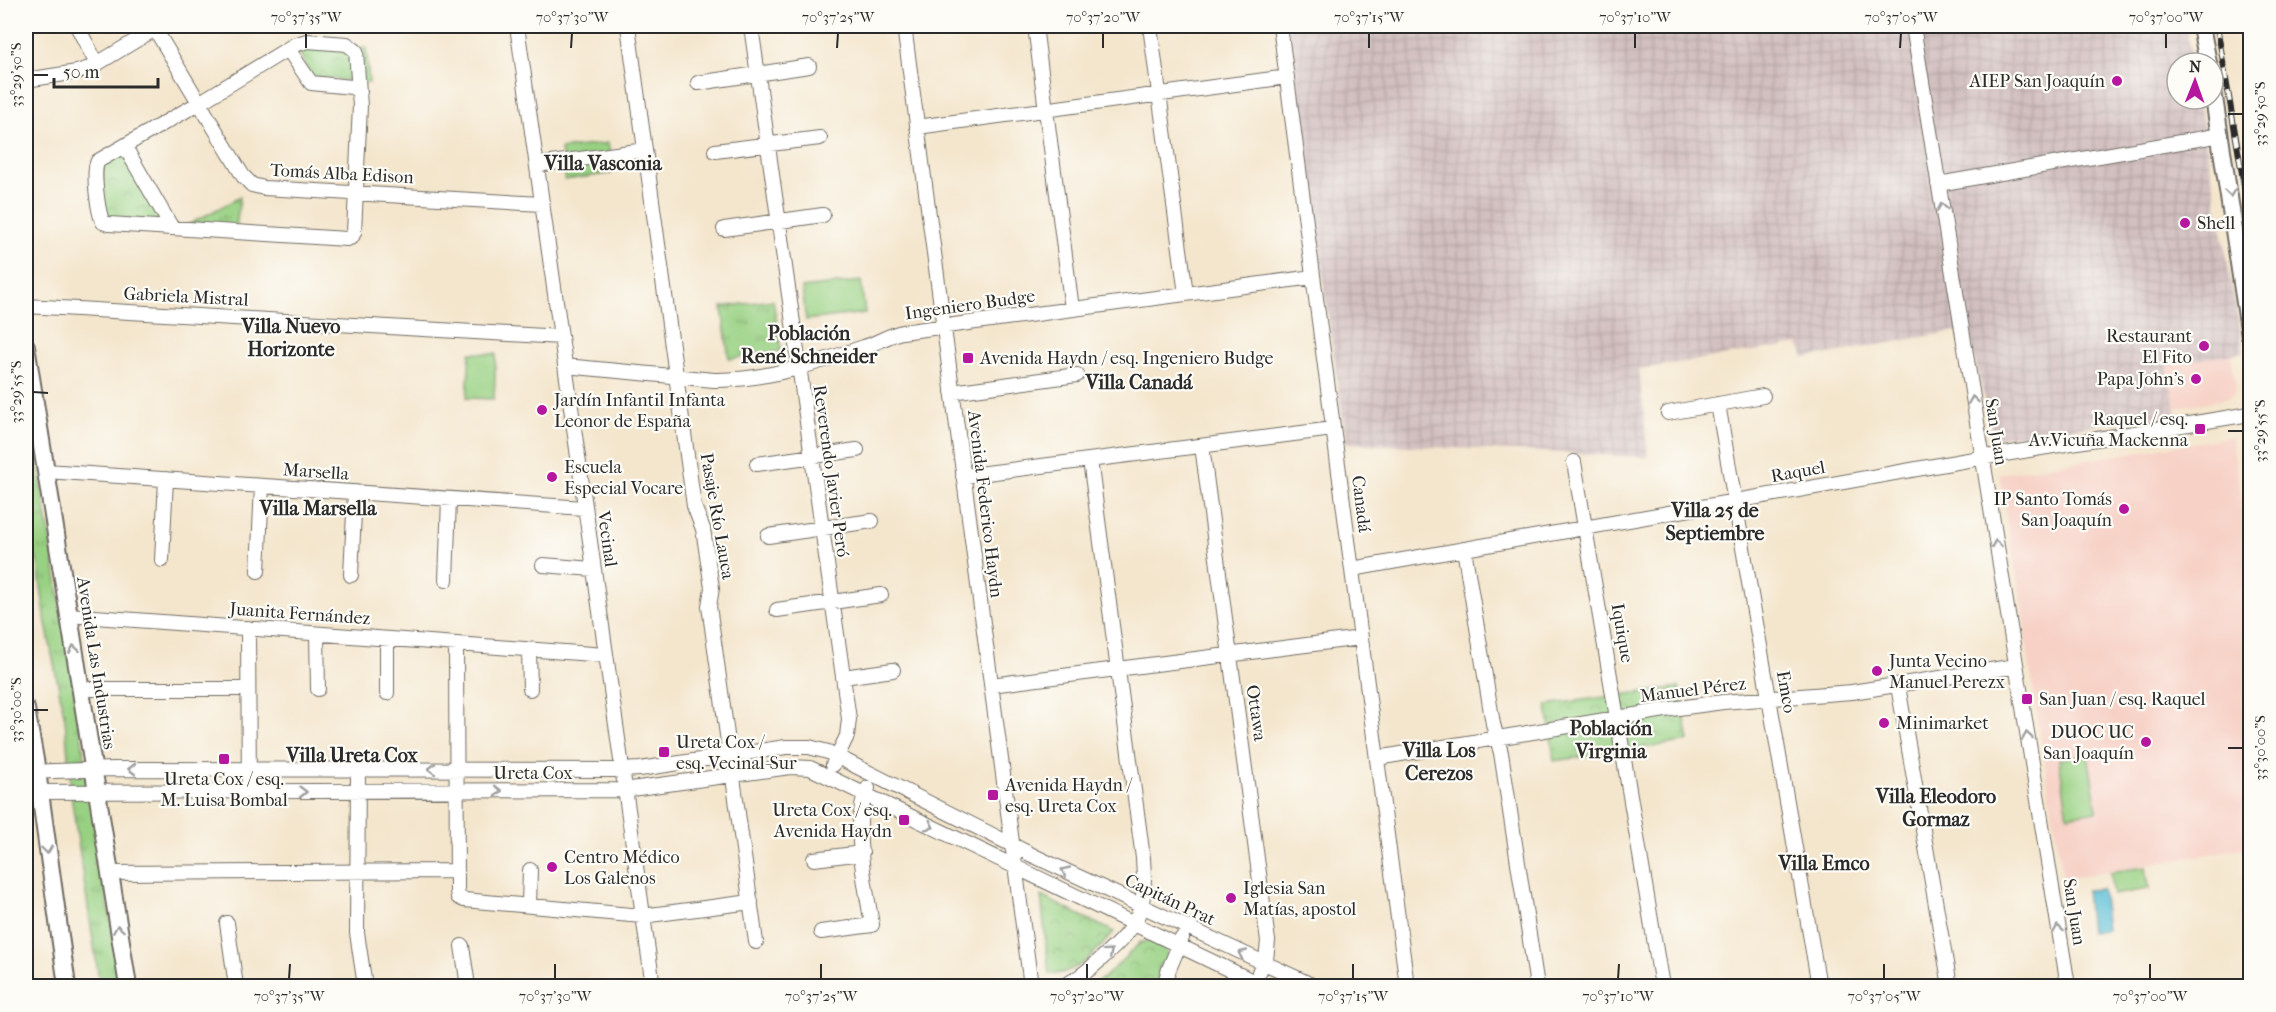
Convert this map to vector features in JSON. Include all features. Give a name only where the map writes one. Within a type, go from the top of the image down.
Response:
[{"type":"main road","points":[[2201,26],[2206,51]]},
{"type":"main road","points":[[2217,111],[2250,336]]},
{"type":"main road","name":"Avenida Las Industrias","points":[[26,346],[128,987]]},
{"type":"main road","points":[[26,709],[33,792],[67,987]]},
{"type":"street","points":[[77,26],[97,64]]},
{"type":"street","name":"Vecinal","points":[[517,26],[652,987]]},
{"type":"street","name":"Pasaje Río Lauca","points":[[628,26],[695,511],[703,529],[712,588],[710,606],[756,942]]},
{"type":"street","name":"Reverendo Javier Peró","points":[[751,26],[849,725],[848,736],[829,775]]},
{"type":"street","name":"Avenida Federico Haydn","points":[[904,26],[1031,987]]},
{"type":"street","points":[[1035,26],[1072,309]]},
{"type":"street","points":[[1150,26],[1186,294]]},
{"type":"street","name":"Canadá","points":[[1280,26],[1407,987]]},
{"type":"street","name":"San Juan","points":[[1913,26],[2068,987]]},
{"type":"street","points":[[26,80],[77,72],[97,64],[157,27]]},
{"type":"street","name":"Tomás Alba Edison","points":[[157,27],[199,103],[243,176],[252,185],[264,188],[542,204]]},
{"type":"street","points":[[307,41],[351,45],[356,51],[360,92],[352,237],[346,239],[104,222],[100,215],[95,164],[199,103],[288,49],[307,41]]},
{"type":"street","points":[[288,49],[311,83],[352,87],[360,92]]},
{"type":"street","points":[[698,83],[809,66]]},
{"type":"street","points":[[917,127],[1287,77]]},
{"type":"street","points":[[1938,184],[2221,135]]},
{"type":"street","points":[[715,152],[820,138]]},
{"type":"street","points":[[125,147],[172,228]]},
{"type":"street","points":[[537,165],[645,150]]},
{"type":"street","points":[[724,229],[823,215]]},
{"type":"street","name":"Ingeniero Budge","points":[[565,366],[738,379],[798,366],[865,347],[896,333],[1313,277]]},
{"type":"street","name":"Gabriela Mistral","points":[[26,306],[561,337]]},
{"type":"street","points":[[952,392],[1077,375]]},
{"type":"street","points":[[1668,413],[1763,396]]},
{"type":"street","name":"Emco","points":[[1718,404],[1819,987]]},
{"type":"street","name":"Raquel","points":[[1352,569],[1982,458],[2250,414]]},
{"type":"street","points":[[963,476],[1333,429]]},
{"type":"street","name":"Ottawa","points":[[1202,446],[1268,941],[1259,985]]},
{"type":"street","points":[[757,464],[857,450]]},
{"type":"street","points":[[1063,987],[1091,968],[1123,940],[1135,925],[1141,906],[1144,881],[1143,858],[1090,460]]},
{"type":"street","name":"Iquique","points":[[1574,462],[1662,987]]},
{"type":"street","name":"Marsella","points":[[46,471],[585,508]]},
{"type":"street","points":[[162,560],[166,480]]},
{"type":"street","points":[[258,571],[262,486]]},
{"type":"street","points":[[351,574],[355,492]]},
{"type":"street","points":[[446,580],[449,499]]},
{"type":"street","points":[[768,536],[872,521]]},
{"type":"street","points":[[1464,549],[1493,724],[1501,753],[1537,987]]},
{"type":"street","points":[[543,565],[593,569]]},
{"type":"street","points":[[777,610],[880,595]]},
{"type":"street","name":"Juanita Fernández","points":[[68,615],[605,655]]},
{"type":"street","points":[[248,628],[249,792]]},
{"type":"street","points":[[317,634],[318,689]]},
{"type":"street","points":[[991,685],[1361,638]]},
{"type":"street","points":[[387,639],[387,693]]},
{"type":"street","points":[[456,644],[459,897],[464,900],[642,916],[751,902]]},
{"type":"street","points":[[529,650],[530,689]]},
{"type":"street","name":"Manuel Pérez","points":[[1377,758],[1691,706],[1898,686],[2016,666]]},
{"type":"street","points":[[843,677],[893,670]]},
{"type":"street","points":[[1898,686],[1950,987]]},
{"type":"street","points":[[80,689],[248,689]]},
{"type":"street","name":"Ureta Cox","points":[[31,771],[94,769],[621,770],[798,746],[819,749],[837,757],[1012,845]]},
{"type":"street","name":"Ureta Cox","points":[[33,792],[624,790],[800,766],[829,775],[1015,868]]},
{"type":"street","points":[[358,769],[357,933],[364,987]]},
{"type":"street","points":[[821,932],[872,925],[859,825],[865,794],[874,776]]},
{"type":"street","name":"Capitán Prat","points":[[1012,845],[1310,986]]},
{"type":"street","points":[[814,860],[862,853]]},
{"type":"street","name":"Capitán Prat","points":[[1015,868],[1259,985]]},
{"type":"street","points":[[529,906],[530,870]]},
{"type":"street","points":[[110,873],[457,872]]},
{"type":"street","points":[[227,923],[237,987]]},
{"type":"street","points":[[1164,987],[1178,946],[1187,928]]},
{"type":"street","points":[[462,946],[468,987]]},
{"type":"shaded area","points":[[1288,26],[2186,26],[2190,51],[2165,51],[2165,111],[2200,111],[2244,352],[2167,365],[2177,415],[1994,438],[1967,329],[1805,358],[1798,344],[1639,369],[1648,457],[1346,443]]},
{"type":"shaded area","points":[[2231,354],[2236,385],[2234,394],[2225,399],[2175,408],[2167,365]]},
{"type":"shaded area","points":[[2231,437],[2250,544],[2250,847],[2063,879],[2025,637],[2025,623],[1999,474]]},
{"type":"green space","points":[[310,43],[366,48],[369,83],[311,76],[297,48]]},
{"type":"green space","points":[[608,143],[613,173],[565,180],[561,149]]},
{"type":"green space","points":[[120,156],[127,159],[162,223],[112,220],[106,215],[99,167]]},
{"type":"green space","points":[[240,197],[236,228],[188,225]]},
{"type":"green space","points":[[861,281],[865,313],[806,320],[802,288]]},
{"type":"green space","points":[[773,300],[781,351],[729,359],[722,307]]},
{"type":"green space","points":[[470,353],[496,354],[494,399],[467,398]]},
{"type":"green space","points":[[26,385],[121,986],[100,986],[72,802],[65,719],[46,624],[38,564],[26,526]]},
{"type":"green space","points":[[1679,687],[1689,741],[1554,761],[1547,705]]},
{"type":"green space","points":[[2088,754],[2097,811],[2068,816],[2059,759]]},
{"type":"green space","points":[[2146,867],[2149,889],[2113,895],[2110,872]]},
{"type":"green space","points":[[1041,896],[1114,932],[1086,961],[1069,971],[1049,974]]},
{"type":"green space","points":[[1153,941],[1165,949],[1168,956],[1159,969],[1157,986],[1090,986],[1105,977],[1141,942]]},
{"type":"water","points":[[2102,889],[2107,930],[2090,932],[2086,890]]},
{"type":"railway","points":[[2217,26],[2250,221]]},
{"type":"place","name":"AIEP San Joaquín","points":[[2117,81]]},
{"type":"place","name":"Shell","points":[[2185,223]]},
{"type":"place","name":"Restaurant El Fito","points":[[2204,346]]},
{"type":"place","name":"Avenida Haydn / esq. Ingeniero Budge","points":[[968,358]]},
{"type":"place","name":"Papa John's","points":[[2196,379]]},
{"type":"place","name":"Jardín Infantil Infanta Leonor de España","points":[[542,410]]},
{"type":"place","name":"Raquel / esq. Av.Vicuña Mackenna","points":[[2200,429]]},
{"type":"place","name":"Escuela Especial Vocare","points":[[552,477]]},
{"type":"place","name":"IP Santo Tomás San Joaquín","points":[[2124,509]]},
{"type":"place","name":"Junta Vecino Manuel Perezx","points":[[1877,671]]},
{"type":"place","name":"San Juan / esq. Raquel","points":[[2027,699]]},
{"type":"place","name":"Minimarket","points":[[1884,723]]},
{"type":"place","name":"DUOC UC San Joaquín","points":[[2146,742]]},
{"type":"place","name":"Ureta Cox / esq. Vecinal-Sur","points":[[664,752]]},
{"type":"place","name":"Ureta Cox / esq. M. Luisa Bombal","points":[[224,759]]},
{"type":"place","name":"Avenida Haydn / esq. Ureta Cox","points":[[993,795]]},
{"type":"place","name":"Ureta Cox / esq. Avenida Haydn","points":[[904,820]]},
{"type":"place","name":"Centro Médico Los Galenos","points":[[552,867]]},
{"type":"place","name":"Iglesia San Matías, apostol","points":[[1231,898]]},
{"type":"district","name":"Villa Vasconia","points":[[603,163]]},
{"type":"district","name":"Villa Nuevo Horizonte","points":[[291,338]]},
{"type":"district","name":"Población René Schneider","points":[[809,344]]},
{"type":"district","name":"Villa Canadá","points":[[1139,382]]},
{"type":"district","name":"Villa Marsella","points":[[318,508]]},
{"type":"district","name":"Villa 25 de Septiembre","points":[[1715,522]]},
{"type":"district","name":"Población Virginia","points":[[1611,740]]},
{"type":"district","name":"Villa Ureta Cox","points":[[352,755]]},
{"type":"district","name":"Villa Los Cerezos","points":[[1439,762]]},
{"type":"district","name":"Villa Eleodoro Gormaz","points":[[1936,808]]},
{"type":"district","name":"Villa Emco","points":[[1824,863]]}]
